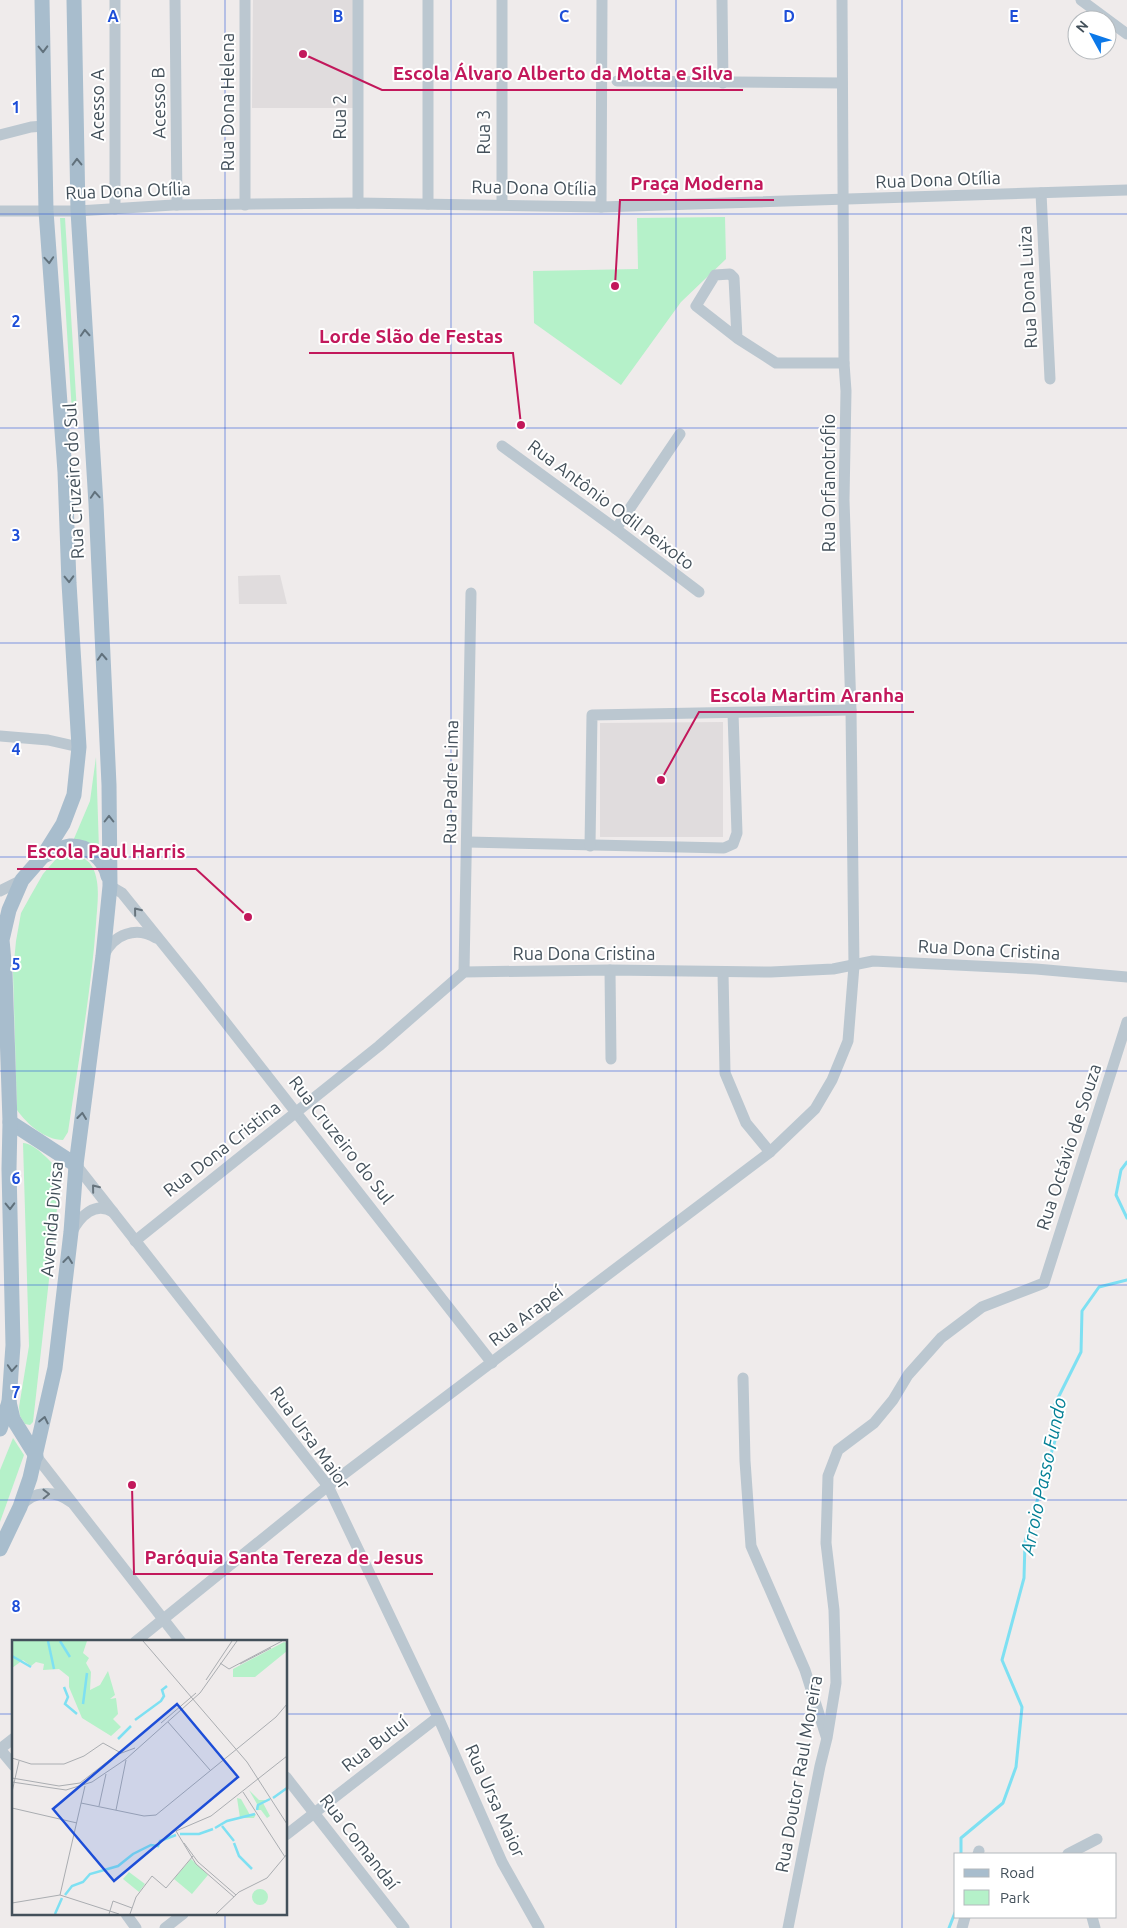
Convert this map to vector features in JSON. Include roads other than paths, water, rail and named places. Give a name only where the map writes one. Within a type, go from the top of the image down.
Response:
[{"type":"main road","name":"Rua Cruzeiro do Sul","points":[[42,0],[46,212],[65,472],[69,583],[79,747],[74,795],[63,824],[43,856]]},
{"type":"main road","name":"Rua Cruzeiro do Sul","points":[[74,0],[78,211],[96,504],[109,785],[110,886]]},
{"type":"main road","points":[[43,856],[70,846],[82,848],[94,854],[102,863],[107,872],[110,886]]},
{"type":"main road","name":"Avenida Divisa","points":[[0,1429],[9,1402],[13,1345],[9,1169],[5,1123],[5,972],[1,936],[9,910],[22,880],[43,856]]},
{"type":"main road","name":"Avenida Divisa","points":[[0,1549],[20,1507],[36,1456],[55,1368],[71,1232],[76,1165],[103,956],[110,886]]},
{"type":"main road","points":[[5,1123],[76,1165]]},
{"type":"main road","points":[[9,1402],[13,1419],[36,1456]]},
{"type":"street","name":"Acesso A","points":[[115,0],[115,209]]},
{"type":"street","name":"Acesso B","points":[[176,0],[177,205]]},
{"type":"street","name":"Rua Dona Helena","points":[[245,0],[246,205]]},
{"type":"street","name":"Rua 2","points":[[358,0],[358,203]]},
{"type":"street","points":[[428,0],[428,204]]},
{"type":"street","name":"Rua 3","points":[[502,0],[502,204]]},
{"type":"street","points":[[601,207],[602,0]]},
{"type":"street","points":[[722,0],[723,83]]},
{"type":"street","name":"Rua Orfanotrófio","points":[[842,0],[844,363],[846,391],[844,500],[852,710],[854,966]]},
{"type":"street","points":[[1081,0],[1127,34]]},
{"type":"street","points":[[616,81],[842,83]]},
{"type":"street","points":[[0,135],[31,127],[44,126]]},
{"type":"street","name":"Rua Dona Otília","points":[[0,211],[78,211],[177,205],[358,203],[601,207],[1127,190]]},
{"type":"street","name":"Rua Dona Luiza","points":[[1041,193],[1050,379]]},
{"type":"street","points":[[737,338],[734,278],[730,274],[715,275],[696,306],[737,338],[776,363],[844,363]]},
{"type":"street","points":[[616,528],[680,434]]},
{"type":"street","name":"Rua Antônio Odil Peixoto","points":[[502,446],[616,528],[699,592]]},
{"type":"street","name":"Rua Padre Lima","points":[[464,972],[468,842],[471,593]]},
{"type":"street","points":[[590,846],[592,715],[852,710]]},
{"type":"street","points":[[468,842],[724,848],[733,844],[737,833],[733,713]]},
{"type":"street","points":[[0,736],[48,740],[79,747]]},
{"type":"street","points":[[0,891],[22,880]]},
{"type":"street","name":"Rua Cruzeiro do Sul","points":[[110,886],[122,893],[160,940],[492,1363]]},
{"type":"street","points":[[103,956],[108,946],[118,937],[128,933],[150,934],[160,940]]},
{"type":"street","name":"Rua Dona Cristina","points":[[135,1241],[379,1046],[464,972],[610,970],[723,972],[833,969],[873,961],[1036,969],[1127,977]]},
{"type":"street","name":"Rua Arapeí","points":[[138,1640],[328,1486],[770,1152],[815,1109],[846,1048],[854,966]]},
{"type":"street","points":[[610,970],[612,1059]]},
{"type":"street","points":[[723,972],[725,1073],[746,1123],[770,1152]]},
{"type":"street","name":"Rua Octávio de Souza","points":[[1044,1283],[1127,1022]]},
{"type":"street","name":"Rua Ursa Maior","points":[[76,1165],[328,1486],[438,1717],[502,1862],[539,1928]]},
{"type":"street","points":[[71,1232],[77,1222],[90,1211],[103,1208],[113,1212]]},
{"type":"street","name":"Rua Doutor Raul Moreira","points":[[788,1928],[827,1738],[836,1682],[834,1610],[826,1543],[828,1476],[838,1450],[874,1423],[893,1400],[908,1375],[941,1338],[982,1307],[1044,1283]]},
{"type":"street","points":[[744,1378],[745,1460],[751,1546],[805,1670],[827,1738]]},
{"type":"street","points":[[36,1456],[180,1640]]},
{"type":"street","points":[[20,1507],[32,1496],[52,1493],[64,1497],[74,1504]]},
{"type":"street","name":"Rua Butuí","points":[[288,1834],[438,1717]]},
{"type":"street","points":[[12,1740],[0,1749],[12,1764]]},
{"type":"street","name":"Rua Comandaí","points":[[288,1780],[404,1928]]},
{"type":"street","points":[[1070,1853],[1097,1839]]},
{"type":"street","points":[[127,1916],[136,1928]]},
{"type":"street","points":[[164,1928],[180,1916]]},
{"type":"waterway","name":"Arroio Passo Fundo","points":[[1127,1162],[1121,1170],[1116,1195],[1127,1218]]},
{"type":"waterway","name":"Arroio Passo Fundo","points":[[961,1853],[961,1838],[1003,1803],[1016,1767],[1022,1707],[1002,1660],[1024,1578],[1025,1542],[1056,1437],[1055,1404],[1081,1352],[1082,1311],[1099,1287],[1127,1280]]},
{"type":"waterway","name":"Arroio Passo Fundo","points":[[949,1928],[954,1915]]},
{"type":"place","name":"Escola Álvaro Alberto da Motta e Silva","points":[[303,54]]},
{"type":"place","name":"Praça Moderna","points":[[615,286]]},
{"type":"place","name":"Lorde Slão de Festas","points":[[521,425]]},
{"type":"place","name":"Escola Martim Aranha","points":[[661,780]]},
{"type":"place","name":"Escola Paul Harris","points":[[248,917]]},
{"type":"place","name":"Paróquia Santa Tereza de Jesus","points":[[132,1485]]}]
